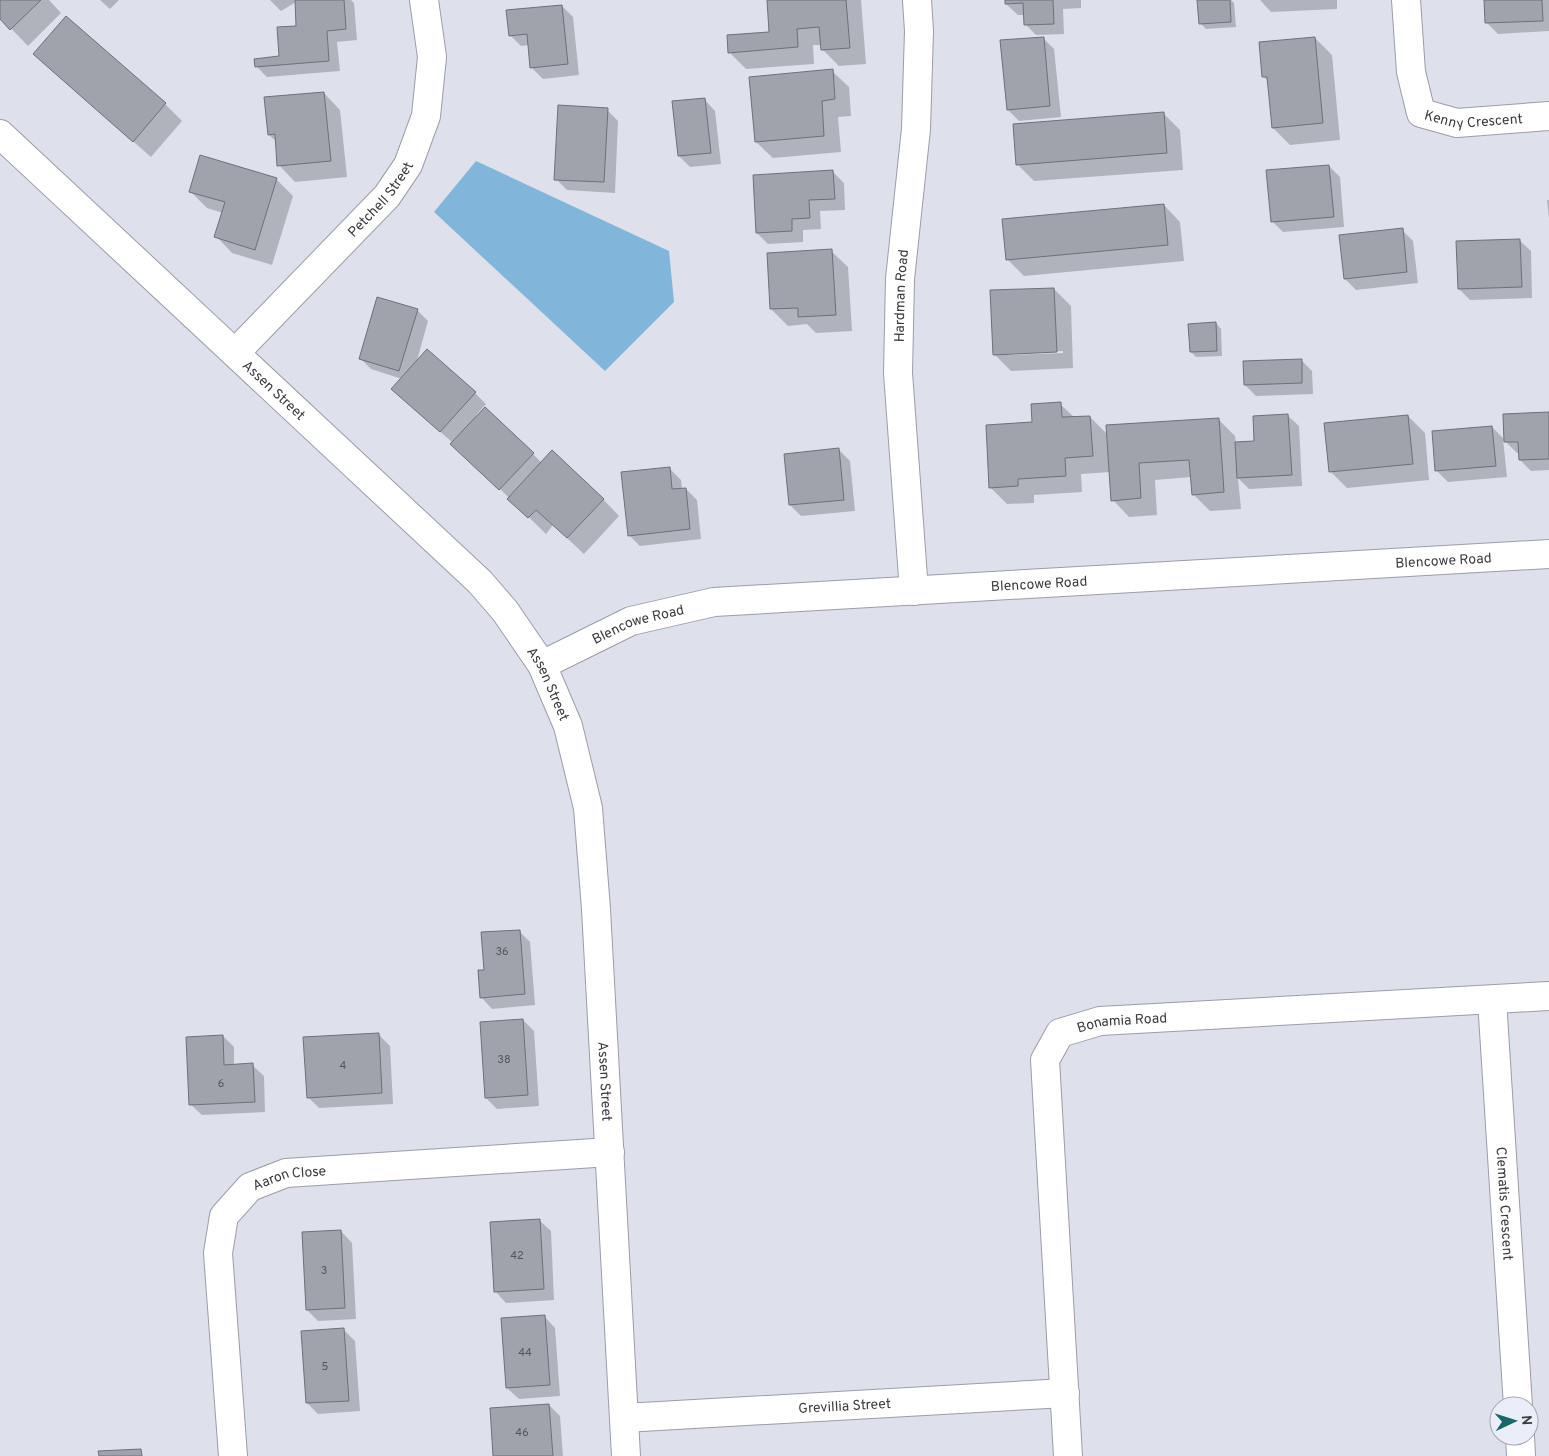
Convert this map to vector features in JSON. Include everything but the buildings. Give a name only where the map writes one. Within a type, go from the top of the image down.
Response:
[{"type":"street","name":"Petchell Street","points":[[235,353],[387,196],[408,165],[426,116],[432,57],[424,0]]},
{"type":"street","name":"Hardman Road","points":[[914,591],[898,373],[900,279],[916,129],[919,32],[917,0]]},
{"type":"street","name":"Kenny Crescent","points":[[1406,0],[1411,72],[1421,113],[1456,123],[1549,116]]},
{"type":"street","name":"Assen Street","points":[[0,134],[480,582],[505,611],[542,665],[568,726],[588,808],[596,909],[626,1456]]},
{"type":"street","name":"Blencowe Road","points":[[542,665],[631,621],[714,602],[1549,554]]},
{"type":"street","name":"Bonamia Road","points":[[1065,1393],[1045,1060],[1060,1033],[1100,1021],[1549,996]]},
{"type":"street","name":"Clematis Crescent","points":[[1492,1000],[1517,1396]]},
{"type":"street","name":"Aaron Close","points":[[233,1456],[218,1253],[224,1216],[250,1187],[286,1173],[610,1152]]},
{"type":"street","name":"Grevillia Street","points":[[624,1418],[1065,1393]]},
{"type":"street","points":[[1065,1393],[1068,1456]]},
{"type":"water","points":[[476,161],[669,251],[674,302],[605,371],[434,212]]}]
